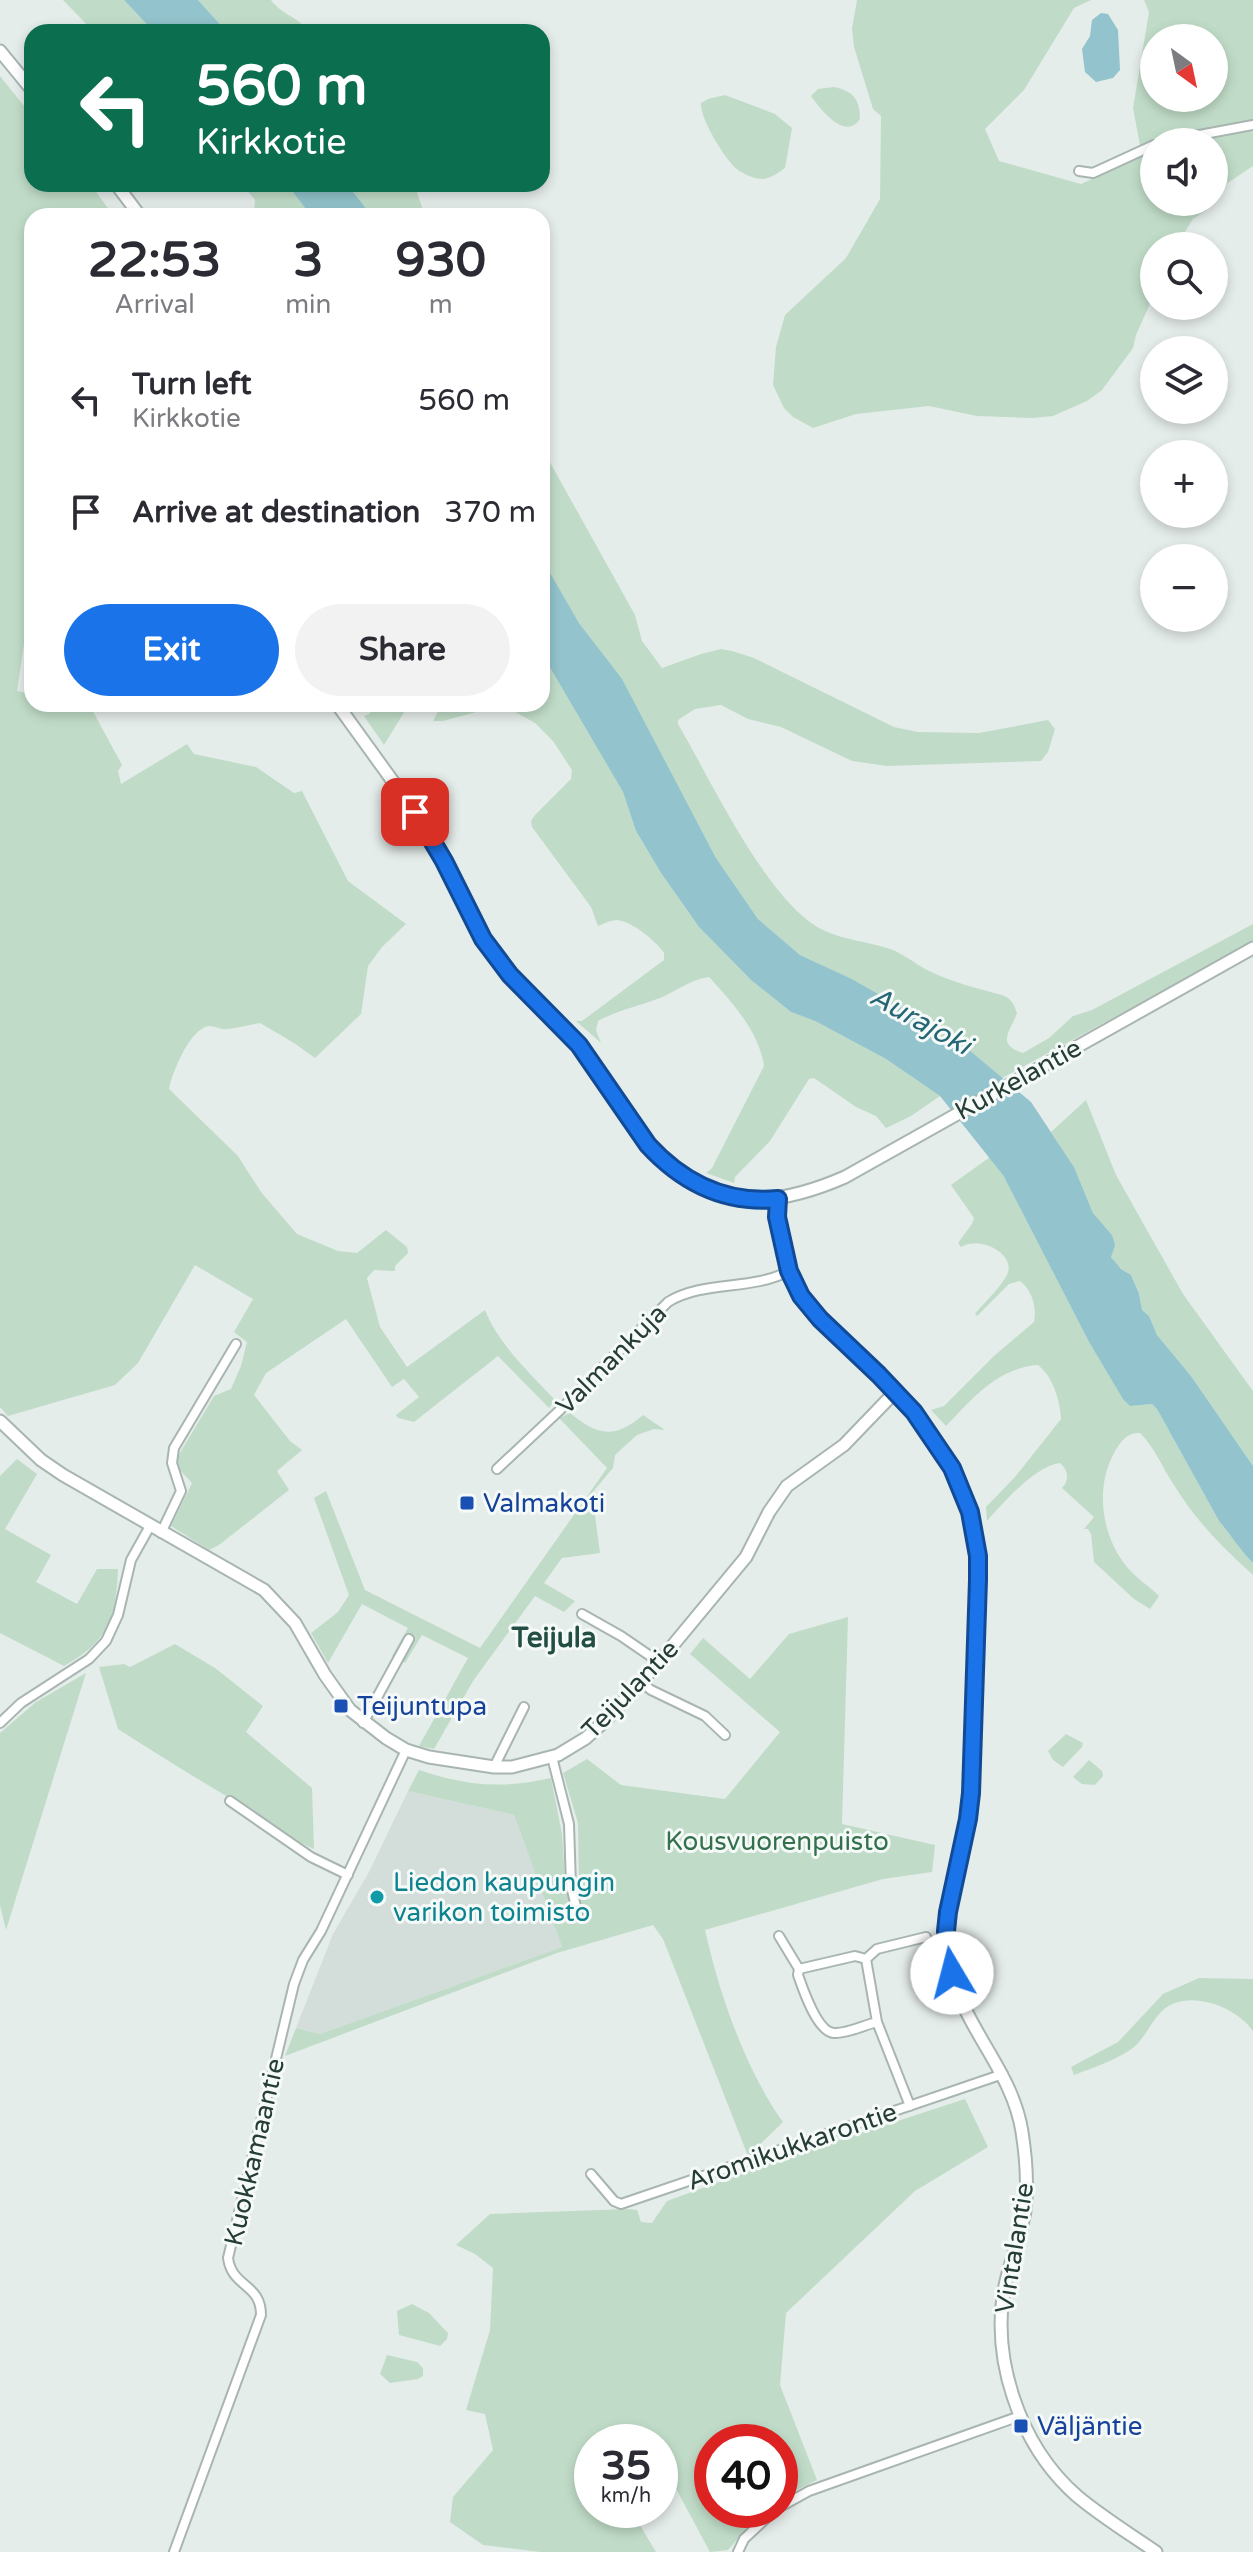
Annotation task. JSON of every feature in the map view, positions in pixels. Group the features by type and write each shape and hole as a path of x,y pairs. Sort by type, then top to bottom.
{"street":[{"path":"0,51 24,80"},
{"path":"1228,130 1253,125"},
{"path":"1079,171 1093,173 1140,151"},
{"name":"Kurkelantie","path":"343,712 415,812 498,961 579,1045 648,1145 673,1170 698,1186 731,1197 757,1201 778,1199 811,1192 845,1177 1253,948"},
{"name":"Vintalantie","path":"778,1199 777,1217 789,1271 801,1296 820,1319 895,1392 933,1436 952,1468 970,1512 978,1580 970,1800 946,1931 958,1992 1003,2074 1016,2105 1025,2160 1024,2211 1006,2281 1002,2319 1008,2376 1020,2416 1045,2459 1076,2495 1156,2552"},
{"name":"Valmankuja","path":"497,1469 668,1302 685,1294 777,1277 789,1271"},
{"path":"0,1723 21,1703 89,1659 106,1641 118,1615 128,1567 181,1491 172,1463 174,1448 236,1344"},
{"name":"Teijulantie","path":"0,1421 52,1467 264,1590 295,1623 340,1697 363,1723 406,1750 429,1757 494,1767 554,1763 586,1738 659,1662 746,1557 769,1512 787,1486 844,1445 895,1392"},
{"path":"582,1614 659,1662"},
{"path":"363,1723 409,1639"},
{"path":"641,1682 705,1716 725,1735"},
{"path":"494,1767 524,1707"},
{"name":"Kuokkamaantie","path":"174,2552 260,2322 260,2300 253,2290 233,2275 228,2258 294,1984 406,1750"},
{"path":"554,1763 569,1824 571,1886 578,1915"},
{"path":"230,1801 311,1857 348,1875"},
{"path":"779,1936 799,1969 798,1975 818,2022 827,2031 835,2033 877,2022"},
{"path":"866,1959 877,1949 926,1937"},
{"path":"799,1969 855,1956 866,1959"},
{"path":"866,1959 877,2022 910,2106"},
{"name":"Aromikukkarontie","path":"591,2174 614,2201 621,2204 1003,2074"},
{"path":"798,2497 1020,2416"},
{"path":"738,2552 744,2539 756,2528"}],"shaded area":[{"path":"408,1791 514,1815 562,1947 320,2034 296,2028 333,1934 369,1872"}],"green space":[{"path":"63,0 124,0 146,24 86,24"},
{"path":"198,0 271,0 301,24 220,24"},
{"path":"857,0 1091,0 1074,8 1024,90 985,129 999,161 1081,184 1140,157 1140,216 1198,216 1185,232 1140,232 1140,320 1143,320 1133,348 1102,390 1087,401 1053,416 1033,418 977,416 929,406 856,414 813,428 784,408 773,385 776,347 785,315 846,258 880,199 881,116 873,109 854,47 852,29"},
{"path":"1144,0 1253,0 1253,166 1228,183 1228,128 1140,128 1140,145 1133,108 1140,66 1140,112 1228,112 1228,24 1147,24 1149,12"},
{"path":"0,76 24,106 24,192 96,192 108,208 24,208 24,644 17,691 24,692 24,712 93,712 122,765 118,771 121,784 187,744 194,754 256,767 294,793 302,791 348,881 406,924 368,966 361,1014 315,1058 260,1023 225,1029 209,1026 195,1034 189,1043 169,1089 238,1156 261,1192 297,1234 338,1251 357,1253 386,1230 407,1247 408,1253 395,1266 395,1271 374,1270 367,1278 380,1327 407,1367 485,1310 507,1347 555,1400 549,1408 498,1356 414,1422 398,1418 396,1415 419,1397 404,1379 392,1387 346,1319 266,1373 254,1395 290,1441 302,1450 277,1471 289,1490 209,1550 171,1526 192,1483 178,1468 178,1456 214,1396 231,1389 247,1342 234,1332 253,1299 195,1265 138,1363 115,1385 8,1416 0,1407"},
{"path":"834,87 851,94 857,101 860,119 854,125 847,127 834,121 811,96 818,89"},
{"path":"725,95 775,114 792,128 785,168 772,177 759,179 740,172 714,139 701,103"},
{"path":"248,192 293,192 305,208 254,208 255,200"},
{"path":"353,192 417,192 422,208 366,208"},
{"path":"550,462 635,615 642,641 662,668 721,649 732,651 754,658 894,727 918,732 979,733 1048,720 1055,729 1048,752 1041,761 887,766 852,761 781,727 748,719 721,705 695,709 678,720 742,838 782,895 804,917 825,931 890,949 936,974 1008,998 1017,1013 1007,1036 1009,1045 1014,1049 1023,1053 1049,1038 1073,1016 1092,1010 1253,924 1253,942 1002,1078 968,1049 943,1042 901,1007 852,979 800,955 758,919 716,858 622,680 579,623 550,574"},
{"path":"550,668 623,792 636,831 699,927 751,980 791,1012 815,1021 886,1059 940,1096 911,1116 886,1128 876,1116 856,1107 814,1078 809,1079 770,1141 735,1177 734,1183 706,1173 712,1168 764,1066 761,1053 735,1006 709,977 598,1021 596,1030 601,1043 576,1021 582,1021 664,960 664,953 650,938 623,921 610,921 598,926 591,907 532,827 531,821 535,815 571,779 572,770 553,741 535,723 516,712 550,712"},
{"path":"404,712 384,745 364,716"},
{"path":"438,712 476,712 443,721 433,721"},
{"path":"1086,1100 1116,1175 1183,1294 1253,1391 1253,1466 1191,1376 1157,1335 1149,1316 1142,1310 1139,1292 1131,1275 1111,1257 1112,1235 1093,1213 1074,1167 1051,1132"},
{"path":"990,1157 1003,1175 1089,1342 1123,1398 1130,1406 1152,1404 1157,1409 1219,1521 1253,1563 1253,1575 1200,1522 1140,1433 1127,1437 1115,1451 1107,1469 1103,1498 1107,1528 1118,1555 1159,1596 1150,1609 1134,1599 1094,1562 1091,1534 1084,1529 1094,1517 1062,1488 1067,1475 1060,1463 1030,1478 987,1521 986,1507 1015,1477 1061,1419 1055,1389 1038,1365 1023,1367 998,1378 976,1395 946,1426 931,1410 944,1406 994,1356 1034,1322 1033,1299 1020,1281 1009,1284 977,1316 975,1314 1003,1282 1008,1265 1006,1258 994,1248 977,1243 961,1247 958,1243 974,1218 951,1185"},
{"path":"570,1413 589,1426 606,1432 624,1428 643,1415 665,1430 654,1429 637,1435 615,1455 613,1468 592,1493 600,1553 562,1558 544,1583 575,1601 564,1612 535,1596 473,1681 434,1749 419,1746 468,1658 422,1635 405,1663 392,1656 408,1628 362,1604 328,1663 311,1633 338,1612 349,1595 314,1498 326,1491 365,1590 480,1648 607,1468 559,1418"},
{"path":"17,1459 37,1474 5,1529 51,1555 36,1582 77,1604 97,1569 118,1569 115,1601 107,1626 91,1647 64,1666 0,1633 0,1476"},
{"name":"Kousvuorenpuisto","path":"848,1617 842,1824 935,1845 932,1872 883,1879 705,1930 735,2030 757,2079 783,2122 748,2156 663,1939 653,1925 557,1953 285,2056 296,2028 320,2034 562,1947 514,1815 408,1791 419,1770 453,1780 500,1785 551,1778 562,1834 566,1892 579,1892 578,1823 563,1773 587,1759 621,1785 725,1799 780,1732 690,1654 703,1638 750,1679 789,1634"},
{"path":"175,1644 215,1668 263,1706 246,1732 312,1788 314,1849 118,1729 99,1667 124,1664 130,1667"},
{"path":"86,1673 6,1930 0,1905 0,1733 36,1702"},
{"path":"1066,1734 1083,1743 1063,1767 1053,1760 1048,1751"},
{"path":"1089,1760 1102,1771 1103,1776 1095,1785 1082,1784 1073,1777"},
{"path":"1199,1978 1253,1979 1253,2031 1223,2007 1196,2000 1183,2001 1161,2012 1130,2050 1074,2075 1071,2067 1118,2042 1163,1994"},
{"path":"965,2099 988,2147 915,2191 786,2313 780,2385 795,2424 694,2424 694,2522 678,2492 678,2424 574,2424 574,2528 642,2528 656,2552 540,2552 483,2545 450,2522 453,2497 493,2450 485,2414 466,2410 490,2330 493,2268 456,2245 490,2214 628,2209 637,2210 641,2222 652,2223 667,2201 787,2157"},
{"path":"412,2304 429,2313 448,2333 440,2346 399,2335 397,2311"},
{"path":"387,2355 417,2362 423,2368 423,2376 390,2383 380,2374"},
{"path":"798,2431 817,2480 798,2489"},
{"path":"697,2528 747,2528 728,2550 710,2552"}],"water":[{"path":"124,0 198,0 220,24 146,24"},
{"path":"1101,13 1108,14 1118,30 1120,70 1113,78 1096,82 1085,72 1082,49 1090,36 1092,20"},
{"path":"293,192 353,192 366,208 305,208"},
{"path":"550,573 579,623 622,679 716,858 758,919 800,955 852,979 901,1007 943,1042 968,1049 1031,1102 1074,1167 1093,1213 1112,1235 1115,1245 1111,1257 1131,1275 1142,1310 1149,1316 1157,1335 1191,1376 1253,1466 1253,1563 1219,1521 1157,1409 1152,1404 1130,1406 1123,1399 1089,1342 1003,1175 940,1096 886,1059 815,1021 791,1012 751,980 699,927 661,873 636,831 623,792 550,668"}],"place":[{"name":"Valmakoti","path":"467,1503"},
{"name":"Teijuntupa","path":"341,1706"},
{"name":"Liedon kaupungin varikon toimisto","path":"377,1897"},
{"name":"Väljäntie","path":"1021,2426"}],"district":[{"name":"Teijula","path":"554,1637"}],"route":[{"path":"415,812 498,961 579,1045 661,1159 684,1178 714,1192 757,1201 778,1199 777,1217 789,1271 801,1296 820,1319 914,1412 942,1450 963,1491 975,1535 978,1580 970,1800 946,1931 952,1973"}],"water label":[{"name":"Aurajoki","path":"921,1020"}]}
